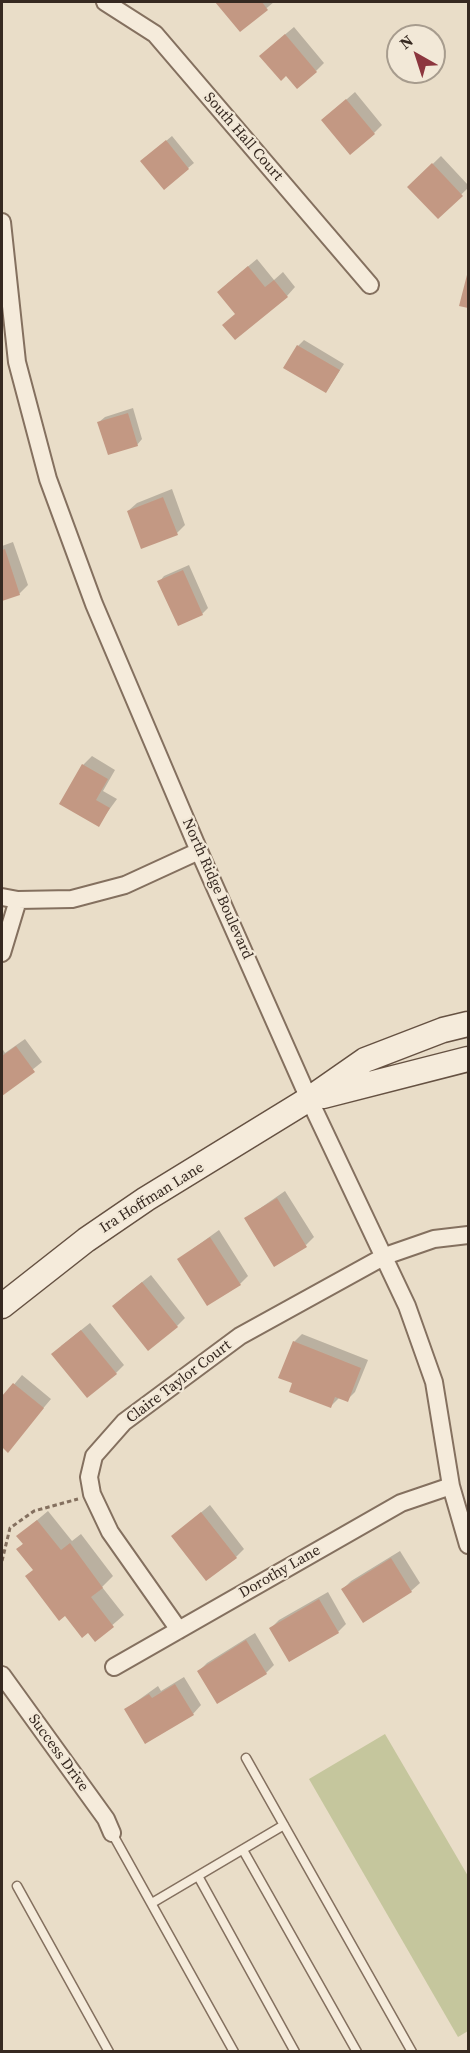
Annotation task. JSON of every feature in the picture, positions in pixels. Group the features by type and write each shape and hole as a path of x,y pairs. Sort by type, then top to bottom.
{"main road":[{"name":"Ira Hoffman Lane","path":"2,1306 86,1240 309,1099 365,1060 444,1029 468,1024"},
{"name":"Ira Hoffman Lane","path":"309,1099 468,1059"}],"street":[{"name":"South Hall Court","path":"105,2 155,34 370,285"},
{"name":"North Ridge Boulevard","path":"2,222 16,362 48,479 94,604 199,851 309,1099 407,1306 434,1382 451,1486 468,1545"},
{"path":"2,953 10,899 72,899 125,885 199,851"},
{"name":"Claire Taylor Court","path":"179,1630 110,1532 92,1494 89,1477 94,1456 124,1422 240,1336 385,1256 434,1239 468,1235"},
{"name":"Dorothy Lane","path":"114,1667 402,1503 451,1486"},
{"name":"Success Drive","path":"2,1676 106,1819 112,1833"}],"lane":[{"path":"246,1758 412,2052"},
{"path":"152,1904 284,1825"},
{"path":"112,1833 234,2052"},
{"path":"243,1850 357,2052"},
{"path":"198,1876 295,2052"},
{"path":"17,1886 109,2052"}],"path":[{"path":"2,1561 10,1528 34,1511 92,1494"}],"green space":[{"path":"385,1734 468,1876 468,2031 458,2037 309,1779"}],"building":[{"path":"215,2 262,2 268,10 240,32"},
{"path":"285,34 317,72 297,89 286,76 281,81 259,56"},
{"path":"346,99 375,134 350,155 321,120"},
{"path":"166,140 189,169 164,190 140,161"},
{"path":"432,163 463,196 438,219 407,187"},
{"path":"248,266 265,287 274,280 288,297 235,340 222,325 235,314 217,292"},
{"path":"468,271 468,308 459,306"},
{"path":"297,345 340,370 326,393 283,368"},
{"path":"128,413 138,446 108,455 97,422"},
{"path":"163,497 178,535 141,549 127,511"},
{"path":"5,549 20,595 2,601 2,550"},
{"path":"183,570 203,615 178,626 157,581"},
{"path":"82,764 108,779 96,800 110,808 99,827 59,804"},
{"path":"16,1046 35,1072 2,1096 2,1056"},
{"path":"277,1198 307,1247 274,1267 244,1218"},
{"path":"210,1237 241,1285 207,1306 177,1259"},
{"path":"142,1282 178,1327 148,1351 112,1306"},
{"path":"81,1330 117,1374 87,1398 51,1354"},
{"path":"293,1341 361,1368 348,1402 335,1397 331,1408 289,1392 292,1383 278,1378"},
{"path":"13,1383 44,1408 8,1453 2,1447 2,1396"},
{"path":"201,1512 237,1558 206,1581 171,1536"},
{"path":"37,1520 61,1550 70,1543 103,1588 91,1597 114,1627 95,1642 88,1633 82,1638 65,1616 59,1621 25,1576 33,1570 16,1549 23,1544 16,1536"},
{"path":"391,1558 412,1592 363,1623 341,1589"},
{"path":"319,1599 339,1633 289,1662 269,1628"},
{"path":"246,1640 267,1674 217,1704 197,1671"},
{"path":"175,1684 194,1715 145,1744 124,1709 149,1694 152,1698"}]}
